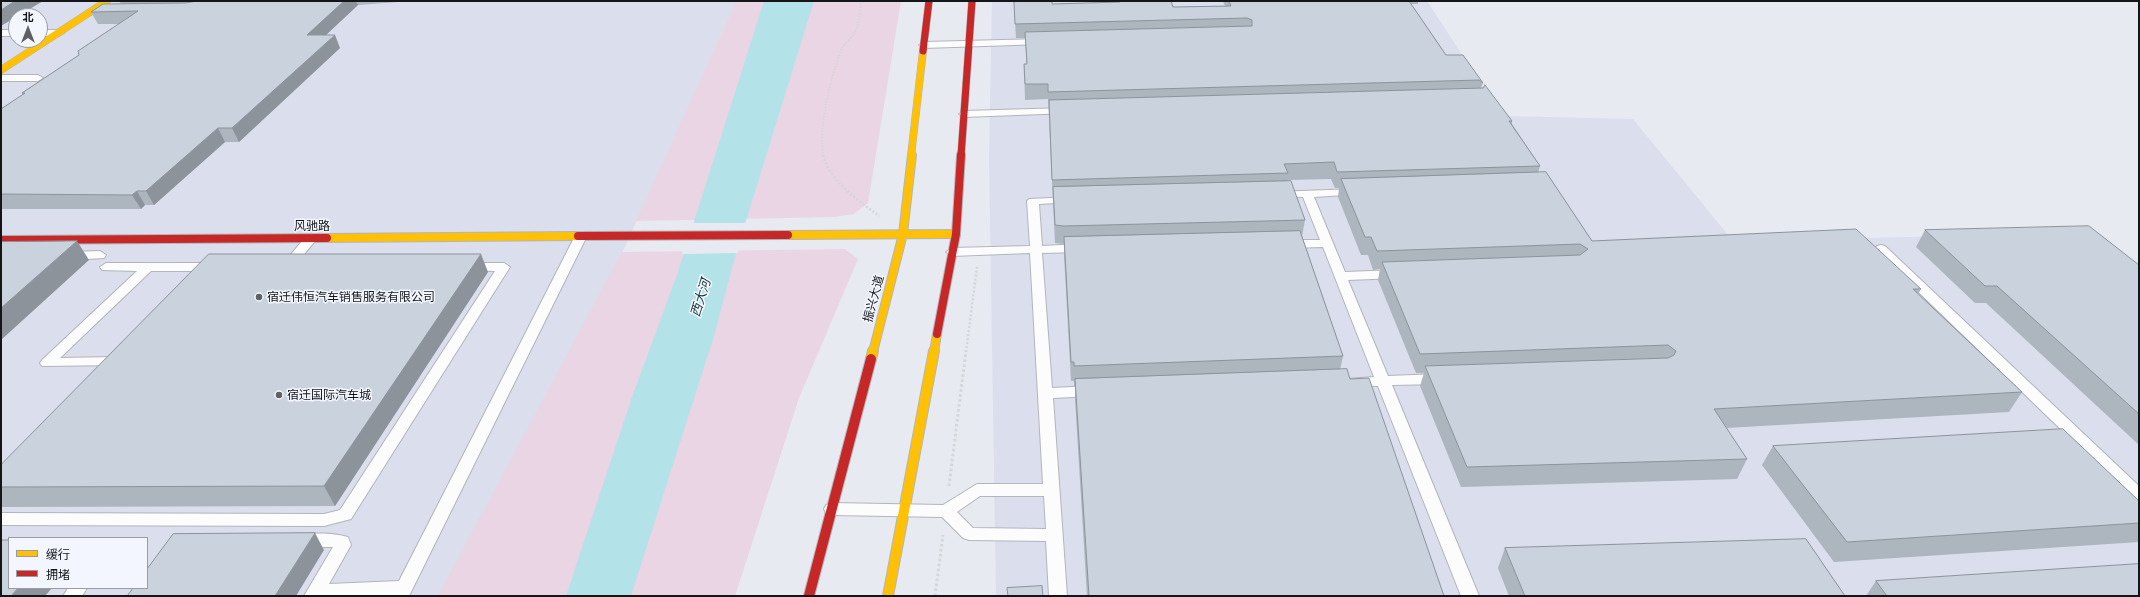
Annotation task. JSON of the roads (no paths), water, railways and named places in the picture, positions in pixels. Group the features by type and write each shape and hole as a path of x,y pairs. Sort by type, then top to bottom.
{"main road":[{"path":"1,70 107,1"},
{"name":"振兴大道","path":"809,596 903,234 929,1"},
{"path":"888,596 956,234 972,1"},
{"name":"风驰路","path":"1,240 956,234"}],"lane":[{"path":"89,12 105,12"},
{"path":"48,33 58,33"},
{"path":"924,45 1049,42"},
{"path":"1,78 38,78"},
{"path":"964,114 1080,110"},
{"path":"1268,194 1369,192"},
{"path":"1307,193 1470,596"},
{"path":"1058,596 1050,490 1033,201 1080,200"},
{"path":"314,593 402,592 581,236"},
{"path":"287,267 311,238"},
{"path":"1272,244 1327,243"},
{"path":"952,252 1091,248"},
{"path":"1880,250 2139,496"},
{"path":"54,256 100,255"},
{"path":"106,267 226,267"},
{"path":"116,362 47,363 148,267"},
{"path":"194,284 210,267"},
{"path":"272,267 303,267"},
{"path":"1,519 324,520 345,515 504,267 457,267"},
{"path":"1341,276 1411,274"},
{"path":"105,374 127,351"},
{"path":"1336,383 1454,379"},
{"path":"1044,393 1107,391"},
{"path":"832,509 946,511 977,490 1050,490"},
{"path":"946,511 969,534 1053,535"},
{"path":"290,542 342,542 343,546 314,593"}],"water":[{"name":"西大河","path":"764,1 814,1 736,253 714,336 631,596 566,596 631,400 678,272"}],"place":[{"name":"宿迁伟恒汽车销售服务有限公司","path":"259,297"},
{"name":"宿迁国际汽车城","path":"279,395"}]}
